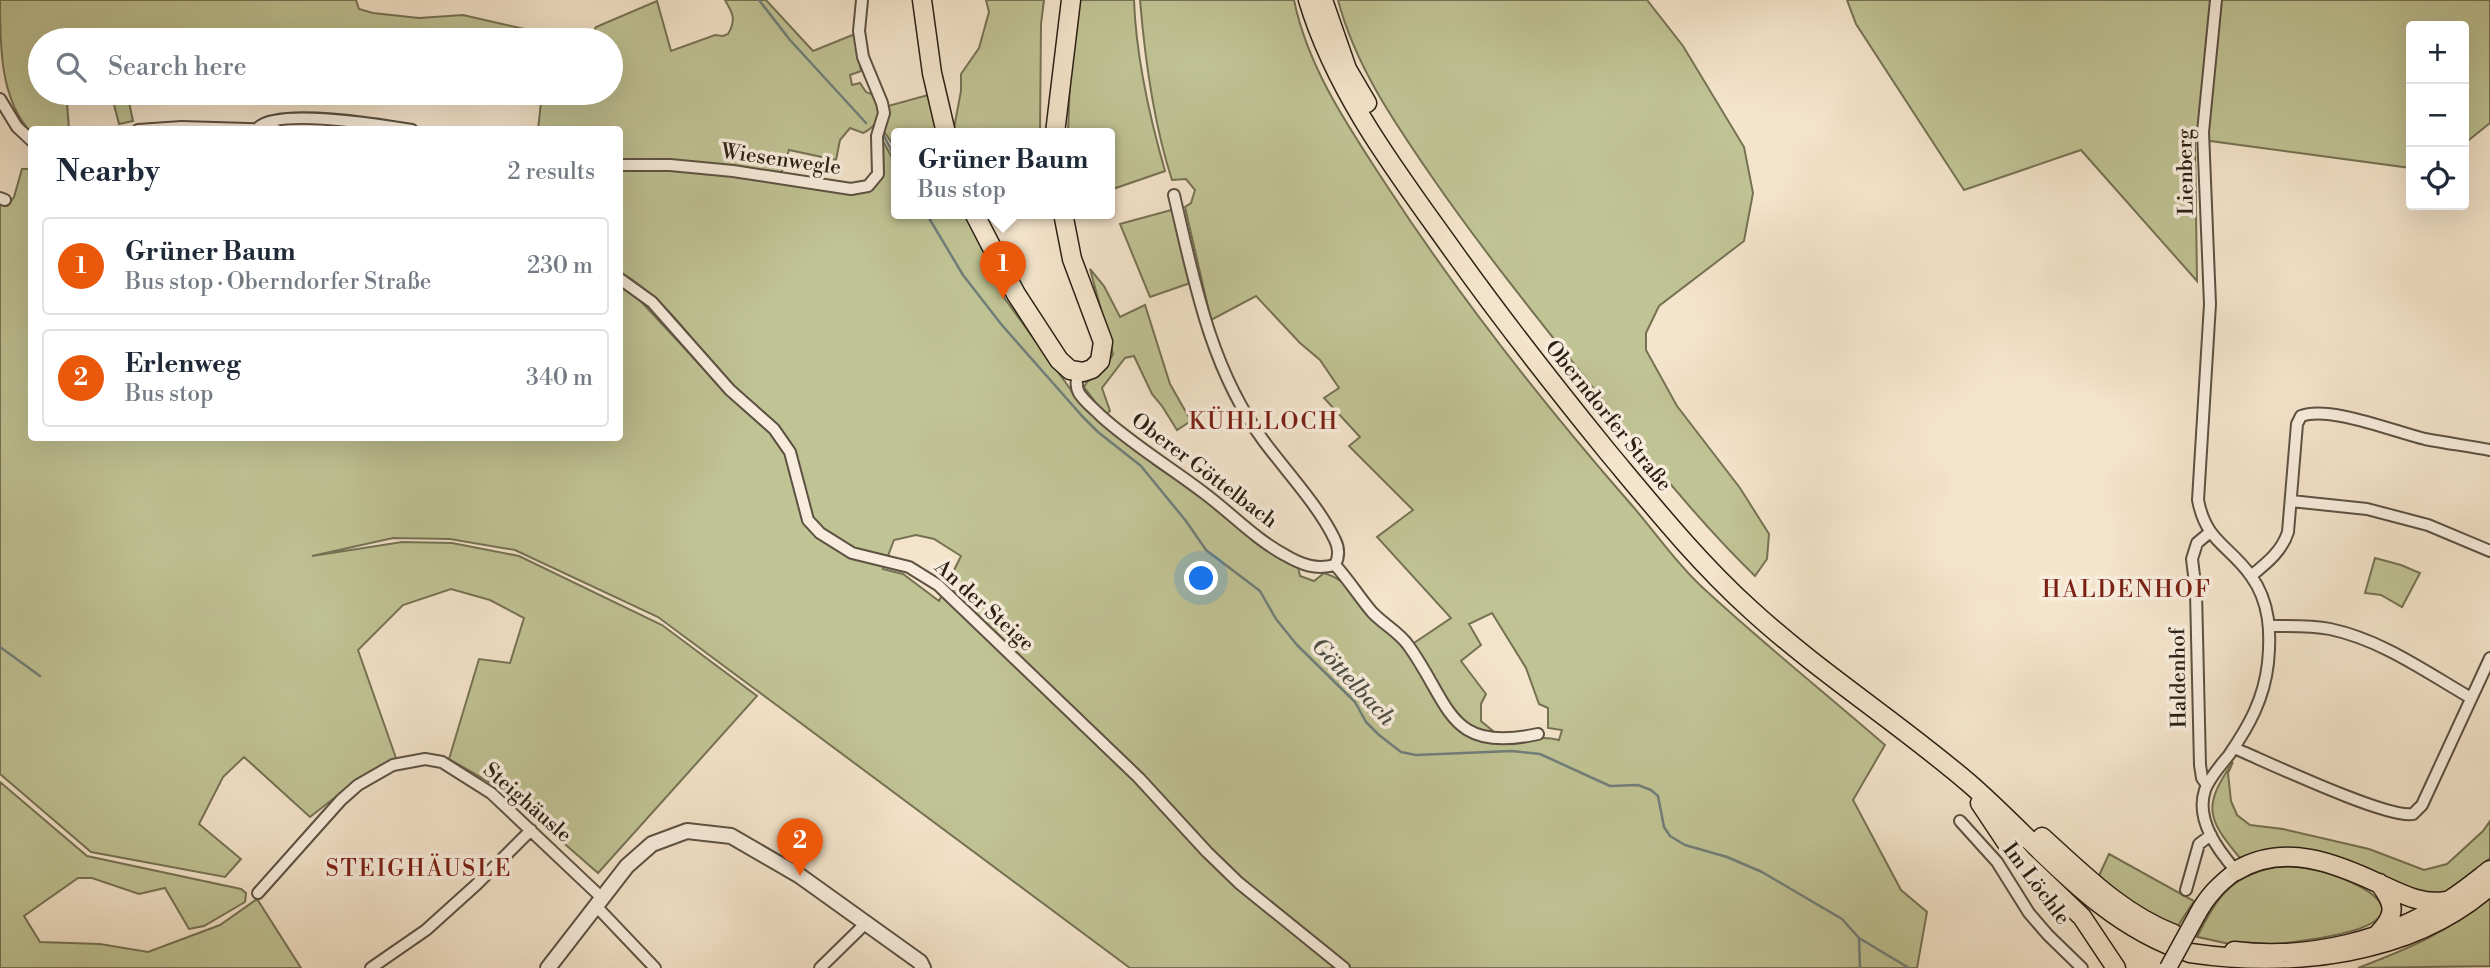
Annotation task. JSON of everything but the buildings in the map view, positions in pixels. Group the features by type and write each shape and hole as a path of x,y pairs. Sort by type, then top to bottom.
{"main road":[{"path":"922,0 932,73 945,128"},
{"path":"1056,128 1052,94 1060,0"},
{"path":"1056,128 1071,0"},
{"name":"Oberndorfer Straße","path":"1308,0 1317,29 1339,78 1365,125 1543,372 1658,515 1701,562 1763,620 1838,682 1971,779"},
{"name":"Oberndorfer Straße","path":"1323,0 1348,69 1414,178 1549,362 1666,509 1734,580 1971,779"},
{"path":"977,219 1004,273 1059,360 1070,370 1087,371 1096,366 1102,355 1102,342 1072,259 1064,219"},
{"path":"1971,779 2134,915 2200,944 2248,953 2313,951 2354,943 2448,918 2490,886"},
{"path":"1971,779 2092,900 2113,916 2139,932 2187,953 2208,958 2267,967 2293,967 2358,955 2409,930 2490,870"},
{"path":"1971,779 2006,842 2082,917 2116,968"},
{"path":"2168,968 2206,899 2216,887 2248,864 2277,856 2293,856 2334,864 2403,895 2429,902 2451,900"},
{"path":"2376,936 2386,925 2392,909 2388,895 2379,883"},
{"path":"2403,895 2410,908 2409,930"}],"street":[{"name":"Wiesenwegle","path":"623,165 670,165 733,171 851,189 867,186 878,174 877,136 884,113 863,57 859,31 862,0"},
{"name":"Lienberg","path":"2209,533 2203,522 2198,500 2210,304 2203,132 2216,0"},
{"path":"0,99 17,127 28,137"},
{"path":"261,126 268,122 329,118 384,126"},
{"name":"Oberer Göttelbach","path":"1174,195 1207,331 1230,384 1256,430 1335,540 1338,558 1335,565"},
{"name":"An der Steige","path":"623,281 652,302 730,390 774,429 790,452 808,520 820,533 852,554 909,567 938,585 1139,778 1223,867 1344,968"},
{"name":"Oberer Göttelbach","path":"1078,372 1076,387 1079,394 1098,413 1130,440 1205,493 1265,543 1285,556 1307,565 1321,569 1335,565"},
{"path":"2251,576 2271,559 2284,543 2288,532 2297,424 2301,416 2344,417 2425,439 2490,450"},
{"path":"2291,500 2367,509 2428,525 2490,551"},
{"path":"2207,785 2254,715 2265,685 2269,626 2267,610 2251,576 2209,533"},
{"name":"Haldenhof","path":"2209,533 2197,543 2192,559 2197,616 2200,765 2202,778 2207,785 2203,808 2211,835"},
{"name":"Oberer Göttelbach","path":"1335,565 1372,612 1406,641 1440,699 1460,723 1479,737 1493,740 1538,734"},
{"path":"2269,626 2328,628 2361,637 2472,698"},
{"path":"2234,748 2365,802 2408,815 2413,814 2422,805 2490,658"},
{"name":"Steighäusle","path":"258,893 341,800 364,780 393,765 425,759 442,762 491,793 531,830 599,902 655,968"},
{"name":"Im Löchle","path":"1960,821 1997,862 2029,913 2082,968"},
{"path":"371,968 426,930 531,830"},
{"path":"548,968 627,866 652,844 687,831 732,836 800,876 920,962 923,968"},
{"path":"2186,890 2199,844 2211,835 2222,855 2236,871"},
{"path":"820,968 866,923"}],"green space":[{"path":"0,0 356,0 359,9 373,13 419,18 463,15 520,28 28,28 28,105 67,105 69,126 28,128 13,104 8,88 0,35"},
{"path":"725,0 766,0 813,51 855,34 861,71 850,75 852,85 860,83 866,92 876,96 879,113 873,126 863,133 850,128 840,140 836,160 789,150 780,177 623,163 623,126 538,126 541,105 623,105 623,28 596,27 657,1 671,51 715,35 728,34 733,20"},
{"path":"986,0 1044,0 1041,24 1040,128 954,128 961,91 961,74 979,48 989,12"},
{"path":"1078,0 1134,0 1144,86 1165,171 1115,188 1115,128 1068,128 1071,51"},
{"path":"1140,0 1294,0 1300,25 1319,73 1357,140 1471,307 1532,386 1691,576 1746,627 1885,745 1853,800 1901,890 1927,912 1917,968 1130,968 658,617 515,550 450,539 393,538 312,556 402,542 452,543 519,556 662,625 757,696 598,873 503,790 449,759 479,659 510,663 524,618 490,600 451,589 403,605 358,650 396,758 356,781 310,817 244,757 223,777 199,824 241,859 225,877 91,852 0,774 0,201 8,205 14,197 22,169 28,169 28,441 623,441 623,288 634,294 702,367 711,362 658,301 623,274 623,167 669,166 854,192 881,172 882,139 891,156 891,219 969,219 1005,299 1082,405 1157,467 1298,567 1300,576 1314,581 1324,573 1343,582 1362,598 1401,642 1469,735 1489,742 1539,738 1559,740 1562,730 1548,728 1548,708 1539,704 1526,668 1492,613 1469,624 1481,645 1461,661 1486,694 1481,704 1481,721 1499,736 1494,738 1459,720 1411,645 1451,618 1377,537 1413,510 1349,446 1360,437 1324,398 1339,388 1320,360 1300,343 1256,296 1211,320 1185,207 1191,203 1195,190 1186,179 1172,180 1147,68","holes":["916,535 934,539 961,556 939,601 903,574 883,569 894,540"]},
{"path":"1338,0 1647,0 1683,46 1744,147 1753,193 1744,241 1659,306 1646,333 1646,350 1677,406 1740,488 1769,534 1767,559 1755,576 1657,468 1464,222 1377,92 1345,24"},
{"path":"1847,0 2490,0 2490,123 2469,140 2469,21 2406,21 2406,167 2195,139 2197,281 2081,150 1964,190 1856,24"},
{"path":"928,95 937,128 891,128 891,142 883,130 888,106"},
{"path":"114,105 130,105 133,121 119,124"},
{"path":"1175,209 1193,282 1150,297 1120,224"},
{"path":"1090,269 1104,286 1120,317 1145,305 1170,384 1191,421 1177,430 1152,394 1134,356 1125,358 1102,388 1110,411 1105,415 1084,387 1105,369 1113,354"},
{"path":"2375,558 2420,573 2402,607 2381,595 2365,593"},
{"path":"2233,762 2228,773 2231,801 2237,815 2250,825 2283,829 2369,849 2424,870 2447,864 2483,831 2490,821 2490,858 2447,893 2434,896 2264,852 2240,858 2220,832 2212,812 2217,790"},
{"path":"0,782 87,856 241,889 246,893 245,902 204,926 189,929 165,888 139,894 92,878 78,878 24,916 40,942 100,944 148,952 220,925 257,899 301,968 0,968"},
{"path":"2109,854 2194,901 2176,929 2150,916 2097,880"},
{"path":"2283,865 2320,871 2351,882 2374,896 2381,904 2382,913 2375,921 2349,932 2288,943 2239,945 2197,937 2229,888 2251,874"},
{"path":"2490,896 2490,966 2358,968 2410,947 2444,929"}],"waterway":[{"name":"Göttelbach","path":"759,0 790,40 866,123"},
{"name":"Göttelbach","path":"884,136 891,149"},
{"name":"Göttelbach","path":"930,219 963,275 1001,324 1082,416 1141,466 1206,550 1260,591 1276,619 1297,645 1355,702 1366,722 1379,735 1401,752 1416,755 1512,751 1540,754 1610,786 1638,785 1651,790 1658,796 1664,827 1670,836 1685,845 1727,857 1762,872 1842,919 1859,938 1860,968"},
{"path":"0,647 40,676"},
{"path":"1859,938 1909,968"}],"place":[{"name":"Grüner Baum","path":"1003,299"},
{"name":"Erlenweg","path":"800,876"}],"district":[{"name":"KÜHLLOCH","path":"1264,422"},
{"name":"HALDENHOF","path":"2127,590"},
{"name":"STEIGHÄUSLE","path":"419,869"}]}
